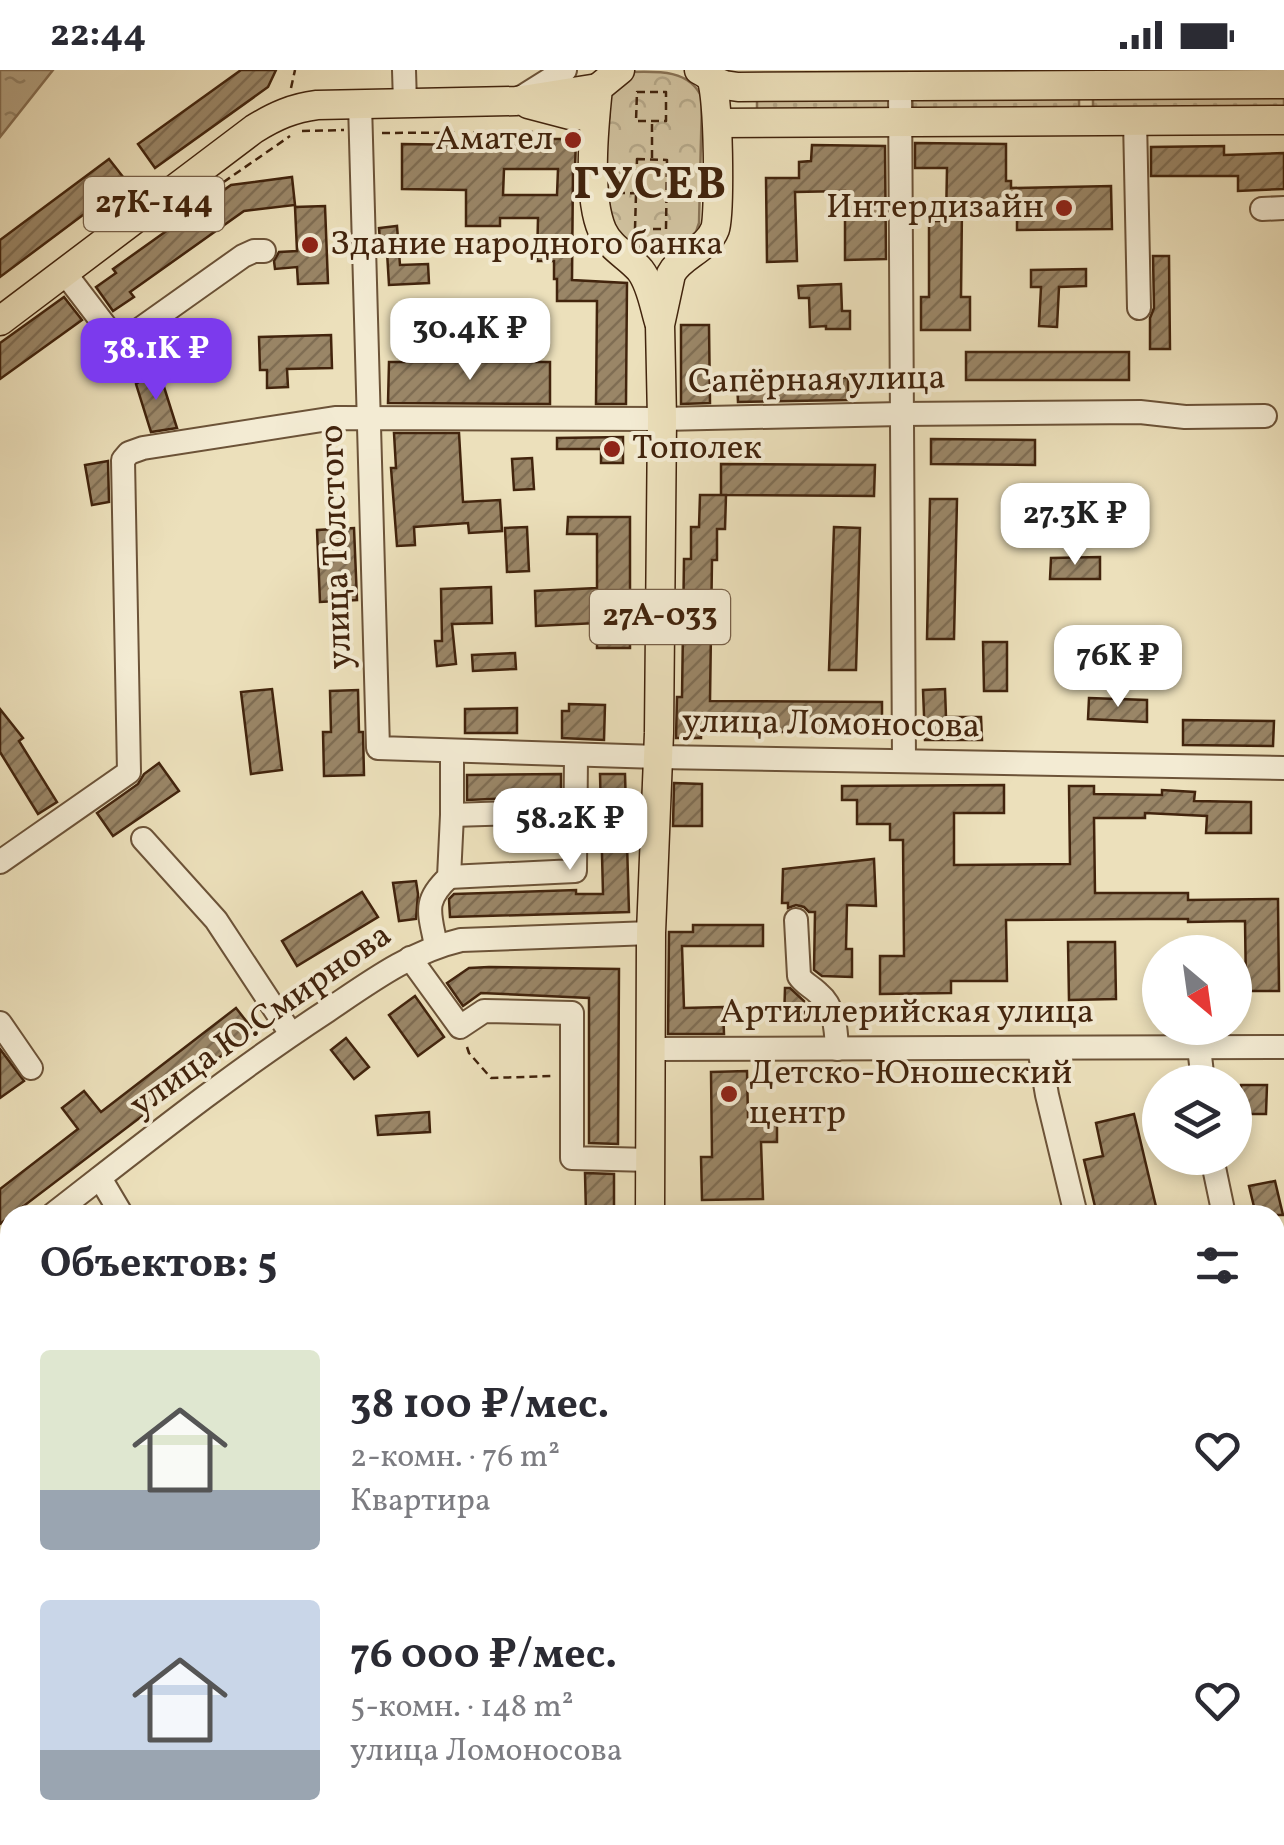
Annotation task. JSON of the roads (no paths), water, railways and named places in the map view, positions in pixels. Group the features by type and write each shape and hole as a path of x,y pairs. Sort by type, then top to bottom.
{"main road":[{"path":"620,70 576,76 595,116 594,193 602,230 644,276 660,325"},
{"path":"717,72 724,85 738,87 1284,84"},
{"path":"660,325 671,274 715,230 717,72"},
{"name":"27К-144","path":"516,101 576,76"},
{"name":"27К-144","path":"0,320 254,129 297,107 360,118 405,103 516,101 570,115 595,116"},
{"path":"718,123 1284,120"},
{"path":"626,258 665,259 690,254"},
{"name":"27А-033","path":"650,1205 650,933 658,757 660,325"}],"street":[{"path":"404,70 405,103"},
{"path":"900,86 904,760"},
{"name":"улица Толстого","path":"360,118 378,748"},
{"path":"1136,120 1139,308"},
{"path":"64,272 120,344 244,256 254,250 264,251"},
{"name":"Сапёрная улица","path":"0,862 129,772 123,460 142,448 336,418 1140,412 1185,417 1266,416"},
{"name":"улица Ломоносова","path":"378,748 1284,768"},
{"path":"450,877 452,751"},
{"path":"436,946 430,908 434,891 450,877 575,871 576,754"},
{"path":"452,816 576,812"},
{"path":"142,839 216,920 291,1034"},
{"path":"796,920 798,976 816,990 831,1010 837,1049"},
{"name":"улица Ю.Смирнова","path":"65,1205 291,1034 410,958 461,940 650,933"},
{"path":"410,958 460,1026 484,1011 572,1013 572,1169 650,1160"},
{"path":"0,1023 32,1068"},
{"path":"1199,1047 1201,1065"},
{"name":"Артиллерийская улица","path":"650,1049 1284,1047"},
{"path":"1039,1048 1074,1205"},
{"path":"1216,1175 1222,1205"},
{"path":"100,1178 116,1205"}],"water":[{"path":"0,70 53,70 0,137"}],"place":[{"name":"Амател","path":"573,140"},
{"name":"Интердизайн","path":"1064,208"},
{"name":"Здание народного банка","path":"310,245"},
{"name":"Тополек","path":"612,449"},
{"name":"Детско-Юношеский центр","path":"729,1094"}],"district":[{"name":"ГУСЕВ","path":"651,186"}]}
